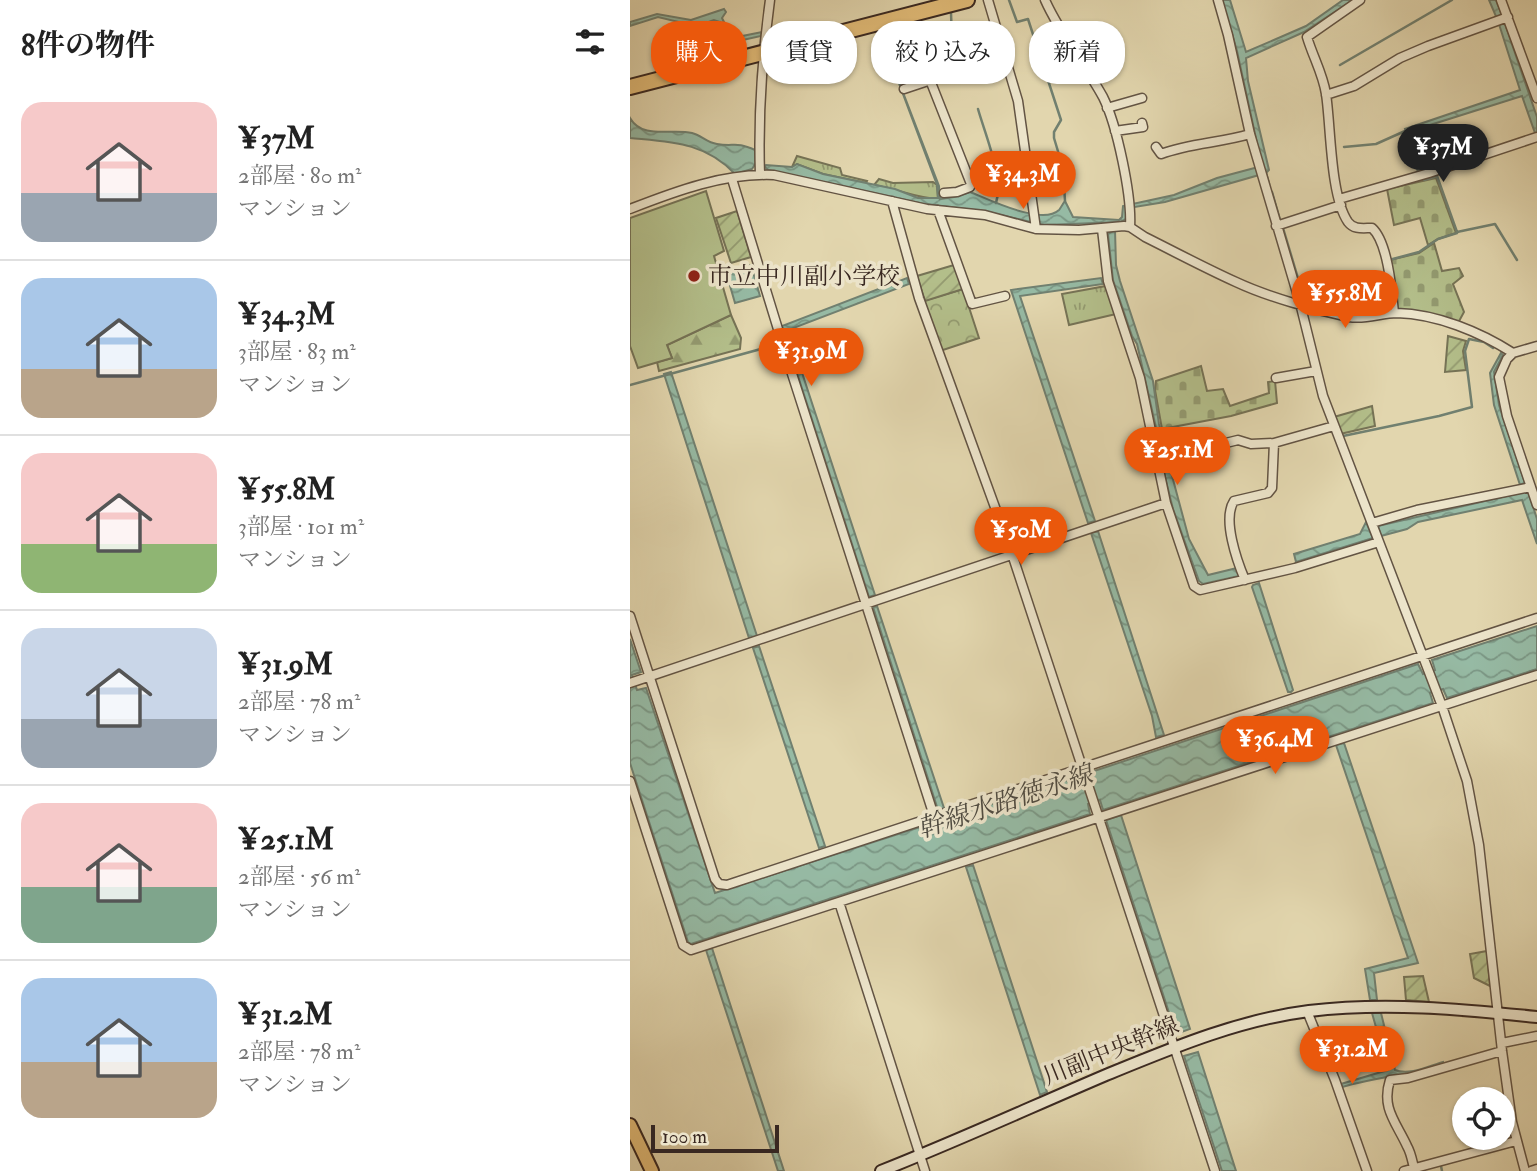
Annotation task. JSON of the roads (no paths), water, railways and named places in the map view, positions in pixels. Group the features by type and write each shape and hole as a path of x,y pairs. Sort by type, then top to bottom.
{"highway":[{"path":"857,29 967,0"},
{"path":"630,87 761,54"}],"main road":[{"path":"630,1125 653,1171"}],"street":[{"path":"767,21 770,0"},
{"path":"988,0 995,21"},
{"path":"1045,0 1107,108 1115,131 1131,205 1130,227"},
{"path":"1217,0 1228,34 1258,166 1300,303 1316,371 1334,426 1437,692 1466,781 1479,845 1502,1047 1516,1141 1525,1171"},
{"path":"1360,0 1308,35 1326,95 1340,202 1346,220 1352,226 1359,229 1372,228 1377,233 1386,262 1394,313"},
{"path":"1501,0 1502,19 1537,98"},
{"path":"1326,95 1354,86 1400,58 1502,19"},
{"path":"760,175 758,128 761,83"},
{"path":"904,89 918,84"},
{"path":"932,84 971,184 970,187 947,193 950,210"},
{"path":"1013,84 1036,229"},
{"path":"1107,108 1142,98"},
{"path":"1115,131 1143,127 1142,122"},
{"path":"1156,147 1161,154 1184,145 1214,143 1250,134"},
{"path":"1276,226 1340,202 1537,138"},
{"path":"630,209 697,185 774,175 938,210 985,215 1036,229 1130,227 1238,283 1351,317 1394,313 1415,315 1479,334 1513,353"},
{"path":"732,179 934,816"},
{"path":"892,201 919,298 1012,554 1215,1171"},
{"path":"938,210 972,304 1005,296"},
{"path":"1102,229 1108,281 1140,378 1166,503 1194,586 1200,590 1245,580 1379,542"},
{"path":"1537,345 1513,353 1499,376 1507,416 1537,505"},
{"path":"1276,378 1316,371"},
{"path":"1157,460 1238,440 1251,444 1273,443 1334,426"},
{"path":"1245,580 1234,550 1231,504 1268,493 1272,488 1273,443"},
{"path":"1372,523 1417,510 1531,487"},
{"path":"633,682 1166,503"},
{"path":"630,616 715,879 719,884 727,885 1537,618"},
{"path":"630,782 683,944 691,950 1537,675"},
{"path":"839,902 925,1171"},
{"name":"川副中央幹線","path":"881,1171 1174,1047 1243,1025 1307,1012 1368,1007 1429,1007 1499,1013"},
{"path":"1307,1012 1335,1080 1367,1171"},
{"path":"1499,1013 1537,1017"},
{"path":"1415,1168 1409,1150 1389,1113 1387,1088 1390,1080 1408,1078 1537,1036"},
{"path":"1404,1171 1516,1141"},
{"path":"1531,1171 1537,1169"}],"water":[{"path":"1222,0 1230,0 1246,52 1306,26 1343,0 1353,0 1304,32 1246,58 1248,81 1269,170 1266,173 1165,202 1128,208 1127,218 1121,222 1044,225 983,211 924,204 768,170 765,167 792,167 797,164 823,174 895,189 918,198 938,198 937,185 900,84 939,186 940,199 970,192 1015,210 1040,215 1059,210 1065,201 1073,217 1119,220 1123,206 1174,195 1217,178 1262,166 1237,51"},
{"path":"1489,0 1496,0 1501,13 1500,19 1505,24 1537,117 1537,134 1522,96 1411,131 1423,171 1418,172 1405,129 1520,90"},
{"path":"724,9 726,12 722,18 724,21 675,21 658,17 630,26 630,22 657,14 691,20"},
{"path":"761,32 761,36 747,39 747,35"},
{"path":"630,118 642,129 650,131 692,133 713,143 748,147 755,150 756,163 752,169 735,174 712,155 699,150 673,143 630,138"},
{"path":"1115,230 1116,265 1153,381 1159,424 1167,453 1162,454 1137,344 1113,280 1108,234"},
{"path":"751,265 760,296 735,303 726,272"},
{"path":"907,278 909,284 788,330 875,595 869,597 782,326"},
{"path":"1101,278 1103,284 1020,296 1095,521 1088,523 1011,290"},
{"path":"1501,353 1503,355 1494,372 1499,405 1525,483 1520,485 1494,405 1490,373"},
{"path":"671,372 757,636 749,638 664,374"},
{"path":"1168,461 1189,539 1208,575 1237,568 1239,576 1203,584 1199,581 1173,509 1162,465"},
{"path":"1528,491 1537,519 1537,544 1522,500 1418,522 1407,529 1381,536 1378,526"},
{"path":"1366,522 1373,538 1296,562 1294,554 1360,534"},
{"path":"1098,531 1164,735 1156,737 1152,716 1091,533"},
{"path":"1259,583 1293,690 1291,692 1288,692 1252,587"},
{"path":"877,606 944,808 938,810 873,607"},
{"name":"幹線水路徳永線","path":"1537,626 1537,669 1447,698 1443,689 1430,693 1433,703 1103,810 1100,800 1088,804 1090,814 691,944 688,942 630,763 630,639 641,672 632,675 637,690 646,688 715,893 1078,776 1081,785 1093,781 1091,772 1418,664 1423,674 1435,670 1432,660"},
{"path":"759,646 825,846 819,848 753,648"},
{"path":"1344,743 1418,963 1374,973 1377,1000 1370,1000 1365,969 1408,958 1336,745"},
{"path":"1121,815 1190,1029 1176,1034 1106,820"},
{"path":"973,865 1047,1092 1040,1095 966,867"},
{"path":"712,948 784,1171 778,1171 706,950"},
{"path":"1372,1013 1381,1013 1395,1070 1413,1071 1443,1062 1443,1066 1342,1087 1341,1084 1388,1070"},
{"path":"1198,1052 1236,1171 1222,1171 1184,1056"}],"waterway":[{"path":"1009,0 1017,22 1028,19 1061,120 1054,132 1054,138 1063,168 1065,201"},
{"path":"1340,65 1452,0"},
{"path":"951,13 951,21"},
{"path":"978,109 996,169 996,203"},
{"path":"1344,147 1376,144 1405,131"},
{"path":"1266,173 1269,184"},
{"path":"1424,180 1437,176 1457,232 1495,224 1517,260"},
{"path":"1272,192 1280,220"},
{"path":"1283,228 1300,285"},
{"path":"1389,260 1419,252 1438,239 1457,233"},
{"path":"1343,436 1472,407 1465,351 1469,339 1484,342 1493,348"},
{"path":"630,385 779,344"},
{"path":"1441,1166 1442,1171"}],"place":[{"name":"市立中川副小学校","path":"694,276"}]}
